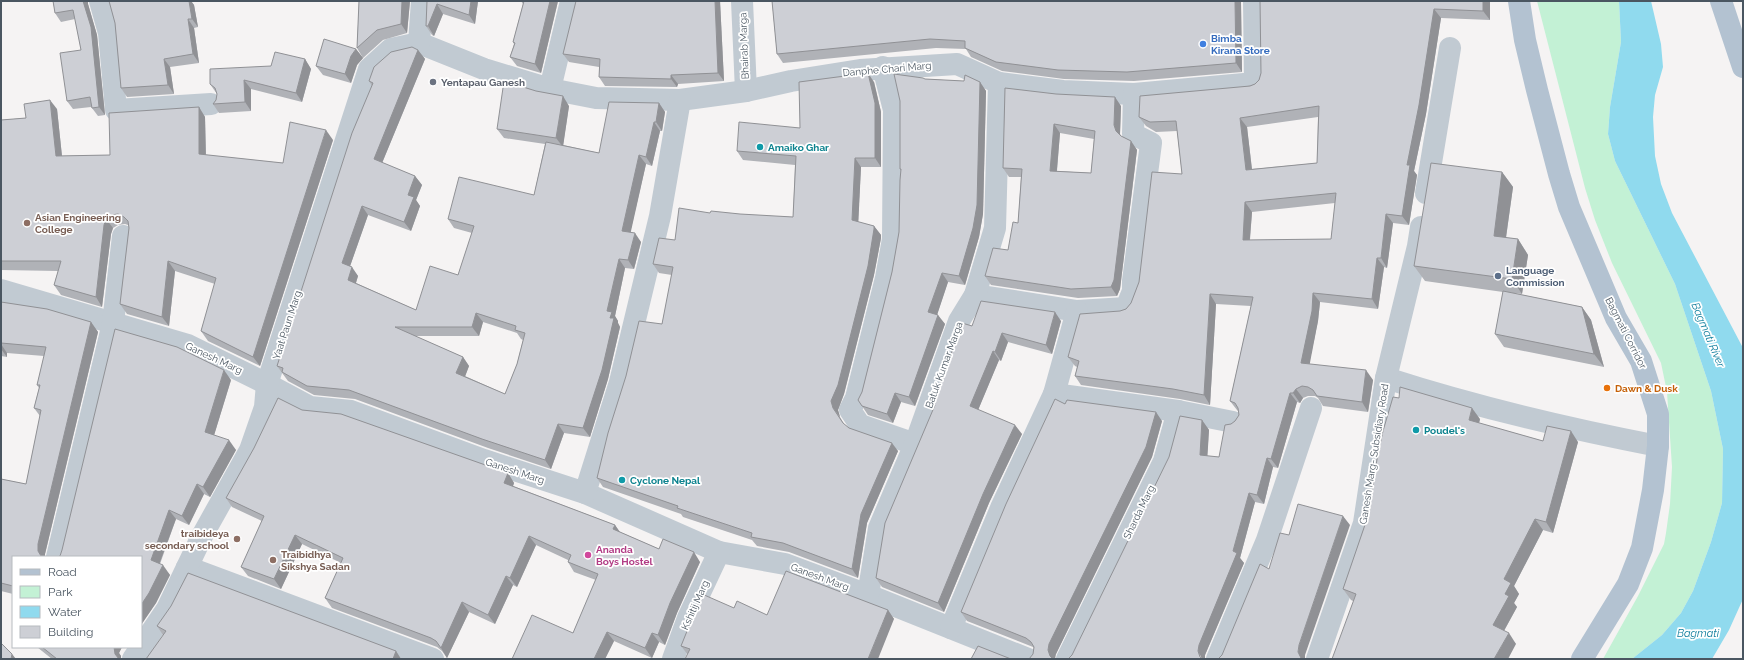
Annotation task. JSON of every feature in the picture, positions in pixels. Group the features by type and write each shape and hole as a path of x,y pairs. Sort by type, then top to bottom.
{"main road":[{"name":"Bagmati Corridor","path":"1519,1 1533,76 1561,180 1579,233 1616,318 1641,361 1658,414 1658,446 1653,490 1642,548 1628,584 1582,659"},
{"path":"1721,1 1743,67"}],"street":[{"path":"100,1 109,33 116,110 211,104"},
{"path":"419,43 422,1"},
{"path":"550,89 570,1"},
{"name":"Bhairab Marga","path":"742,1 746,92"},
{"name":"Danphe Chari Marg","path":"419,43 484,69 550,89 596,98 680,100 746,92 791,81 883,67 957,64 1000,83 1063,91 1134,94 1255,83 1254,1"},
{"name":"Yaat Paun Marg","path":"142,646 167,609 202,536 250,450 265,407 267,384 369,69 391,49 419,43"},
{"name":"Ganesh Marg- Subsidiary Road","path":"1317,659 1364,523 1386,378 1418,246 1450,48"},
{"path":"883,67 894,110 893,239 886,278 856,398 850,410 860,425 916,444"},
{"name":"Batuk Kumar Marga","path":"868,595 878,528 916,444 959,321 975,295 995,228 1000,83"},
{"path":"975,295 1078,311 1126,308 1133,291 1133,281 1151,143 1133,134 1134,94"},
{"path":"585,493 620,382 660,216 680,100"},
{"path":"57,556 113,324 123,236"},
{"name":"Ganesh Marg","path":"1,290 188,345 310,407 351,411 484,460 585,493 719,552 785,564 868,595 1028,659"},
{"path":"951,628 1001,508 1054,394 1078,311"},
{"path":"1386,378 1451,399 1505,413 1658,446"},
{"path":"1054,394 1178,411 1233,422"},
{"path":"1217,659 1267,540 1311,408"},
{"name":"Sharda Marg","path":"1067,659 1164,461 1178,411"},
{"name":"Kshitij Marg","path":"673,659 688,618 719,552"},
{"path":"187,567 433,659"},
{"name":"Yaat Paun Marg","path":"133,659 140,648"}],"green space":[{"path":"1537,1 1619,1 1621,42 1610,107 1608,134 1615,161 1675,284 1711,391 1723,449 1722,503 1711,542 1693,591 1681,613 1662,635 1632,659 1603,659 1638,596 1664,544 1670,504 1672,467 1667,392 1661,363 1612,263 1595,220 1585,188"}],"water":[{"name":"Bagmati","path":"1619,1 1651,1 1661,44 1663,67 1655,95 1653,117 1655,156 1661,184 1672,213 1743,348 1743,599 1729,630 1712,659 1632,659 1662,635 1681,613 1693,591 1711,542 1722,503 1723,449 1711,391 1675,284 1615,161 1608,134 1610,107 1621,42"}],"building":[{"path":"53,1 83,1 91,27 99,107 92,108 90,97 67,101 60,53 81,50 73,10 55,13"},
{"path":"109,1 189,1 192,19 188,19 193,54 164,59 168,85 121,88 115,23"},
{"path":"359,1 402,1 401,24 377,30 357,48"},
{"path":"427,1 471,1 469,15 437,4 428,26 426,26"},
{"path":"524,1 550,1 535,64 510,57 515,43 513,42"},
{"path":"576,1 715,1 718,73 671,75 671,79 599,77 600,59 563,54"},
{"path":"772,1 1235,1 1236,63 1127,72 1058,70 996,62 965,48 965,41 930,39 777,54"},
{"path":"1260,1 1483,1 1483,11 1434,9 1419,105 1407,165 1410,165 1402,216 1386,214 1381,258 1377,258 1372,299 1313,293 1312,311 1301,363 1366,370 1362,402 1317,396 1313,390 1302,386 1296,389 1293,393 1290,393 1271,459 1267,458 1257,495 1249,493 1233,551 1237,553 1199,645 1198,651 1200,657 1203,659 1068,659 1072,655 1169,457 1180,416 1202,420 1200,455 1219,457 1225,425 1231,424 1239,415 1238,408 1235,403 1230,401 1253,297 1210,294 1204,395 1173,389 1075,376 1079,361 1068,357 1080,314 1120,311 1126,309 1131,303 1139,282 1152,172 1182,174 1176,121 1150,122 1139,117 1140,96 1250,86 1259,80 1261,73","holes":["1319,106 1317,163 1246,170 1240,118","1336,193 1331,239 1243,240 1245,202"]},
{"path":"324,39 356,49 351,56 345,74 316,66"},
{"path":"412,47 418,50 374,159 415,176 408,195 414,197 404,222 362,206 342,263 352,267 348,280 416,310 430,266 458,275 474,226 448,219 459,177 534,195 546,142 599,153 609,102 659,103 656,122 654,122 646,157 639,155 622,231 635,233 628,260 619,259 607,311 612,312 610,318 614,318 602,370 583,428 558,424 545,460 482,439 349,390 307,386 282,372 283,368 277,366 352,133 373,83 369,81 374,67 391,52","holes":["476,313 516,326 515,330 525,333 517,364 505,394 456,373 463,357 395,327 472,327"]},
{"path":"275,52 305,59 296,93 244,80 245,102 213,104 216,100 217,94 215,88 210,84 210,69 271,66"},
{"path":"868,73 875,103 875,158 855,158 852,220 874,226 874,229 868,266 838,385 831,401 833,408 843,423 849,428 892,443 861,514 852,569 783,543 751,537 752,533 677,508 678,506 597,478 608,433 626,376 639,321 662,324 673,267 653,264 659,238 675,240 679,208 710,213 711,211 793,217 796,156 737,151 739,122 800,128 799,82"},
{"path":"894,74 925,79 964,81 965,75 980,82 977,205 973,228 959,276 942,273 928,312 938,315 909,397 895,393 887,414 862,406 858,400 862,392 892,272 899,232 901,169 900,101"},
{"path":"504,81 536,91 563,96 556,138 497,129"},
{"path":"1005,88 1056,94 1115,97 1114,125 1116,131 1121,136 1131,141 1114,280 1111,287 1071,289 985,276 993,248 1008,250 1013,222 1018,223 1022,169 1003,168","holes":["1054,124 1095,131 1091,173 1050,171"]},
{"path":"50,100 56,156 110,155 109,113 199,107 199,154 283,163 290,122 326,130 253,357 201,331 216,278 168,261 162,317 120,304 129,228 128,221 118,214 111,215 106,219 104,225 96,297 54,285 61,261 1,261 1,120 26,118 24,104"},
{"path":"1431,163 1502,172 1494,236 1518,239 1512,279 1414,266"},
{"path":"1503,291 1582,307 1594,354 1495,334"},
{"path":"981,301 1055,312 1046,345 1002,333 995,352 993,351 970,406 1015,425 983,494 938,603 876,578 885,523 935,405 933,405 962,323 972,326"},
{"path":"1,302 47,309 91,322 38,544 38,551 41,556 12,556 12,586 1,583 1,479 26,484 41,410 34,408 40,385 37,385 46,347 1,343"},
{"path":"115,329 177,347 224,370 205,432 229,440 203,487 197,484 182,516 169,510 151,560 163,565 142,604 142,556 60,556"},
{"path":"1400,387 1472,408 1469,420 1543,441 1547,426 1571,431 1546,522 1535,519 1504,579 1511,583 1505,594 1509,596 1493,625 1509,633 1494,659 1332,659 1356,594 1343,589 1368,516 1383,431 1393,397 1399,398"},
{"path":"278,398 302,410 341,414 508,473 504,483 615,525 613,529 659,549 663,539 694,552 670,603 658,635 652,633 645,648 607,632 594,659 512,659 532,615 573,633 598,574 568,562 571,555 529,536 510,578 506,576 488,615 462,602 441,648 436,641 431,638 325,598 343,558 295,535 274,579 241,567 264,516 226,498 254,448"},
{"path":"1055,399 1065,404 1067,400 1156,412 1146,447 1049,644 1048,650 1053,659 1029,659 1033,654 1034,647 1026,638 961,612 1006,504"},
{"path":"1298,504 1343,516 1299,645 1298,652 1301,658 1218,659 1222,655 1260,564 1269,569 1280,533 1289,535"},
{"path":"786,571 888,610 868,659 685,659 690,649 681,646 702,594 734,608 737,601 767,615"},
{"path":"188,573 396,651 393,659 146,659 166,631 157,626 171,606"},
{"path":"1,643 12,654 11,659 1,659"},
{"path":"978,646 1011,659 971,659"},
{"path":"43,648 114,648 115,654 119,659 57,659"}],"place":[{"name":"Bimba Kirana Store","path":"1203,44"},
{"name":"Yentapau Ganesh","path":"433,82"},
{"name":"Amaiko Ghar","path":"760,147"},
{"name":"Asian Engineering College","path":"27,223"},
{"name":"Language Commission","path":"1498,276"},
{"name":"Dawn & Dusk","path":"1607,388"},
{"name":"Poudel's","path":"1416,430"},
{"name":"Cyclone Nepal","path":"622,480"},
{"name":"traibideya secondary school","path":"237,539"},
{"name":"Ananda Boys Hostel","path":"588,555"},
{"name":"Traibidhya Sikshya Sadan","path":"273,560"}],"water label":[{"name":"Bagmati River","path":"1708,335"}]}
